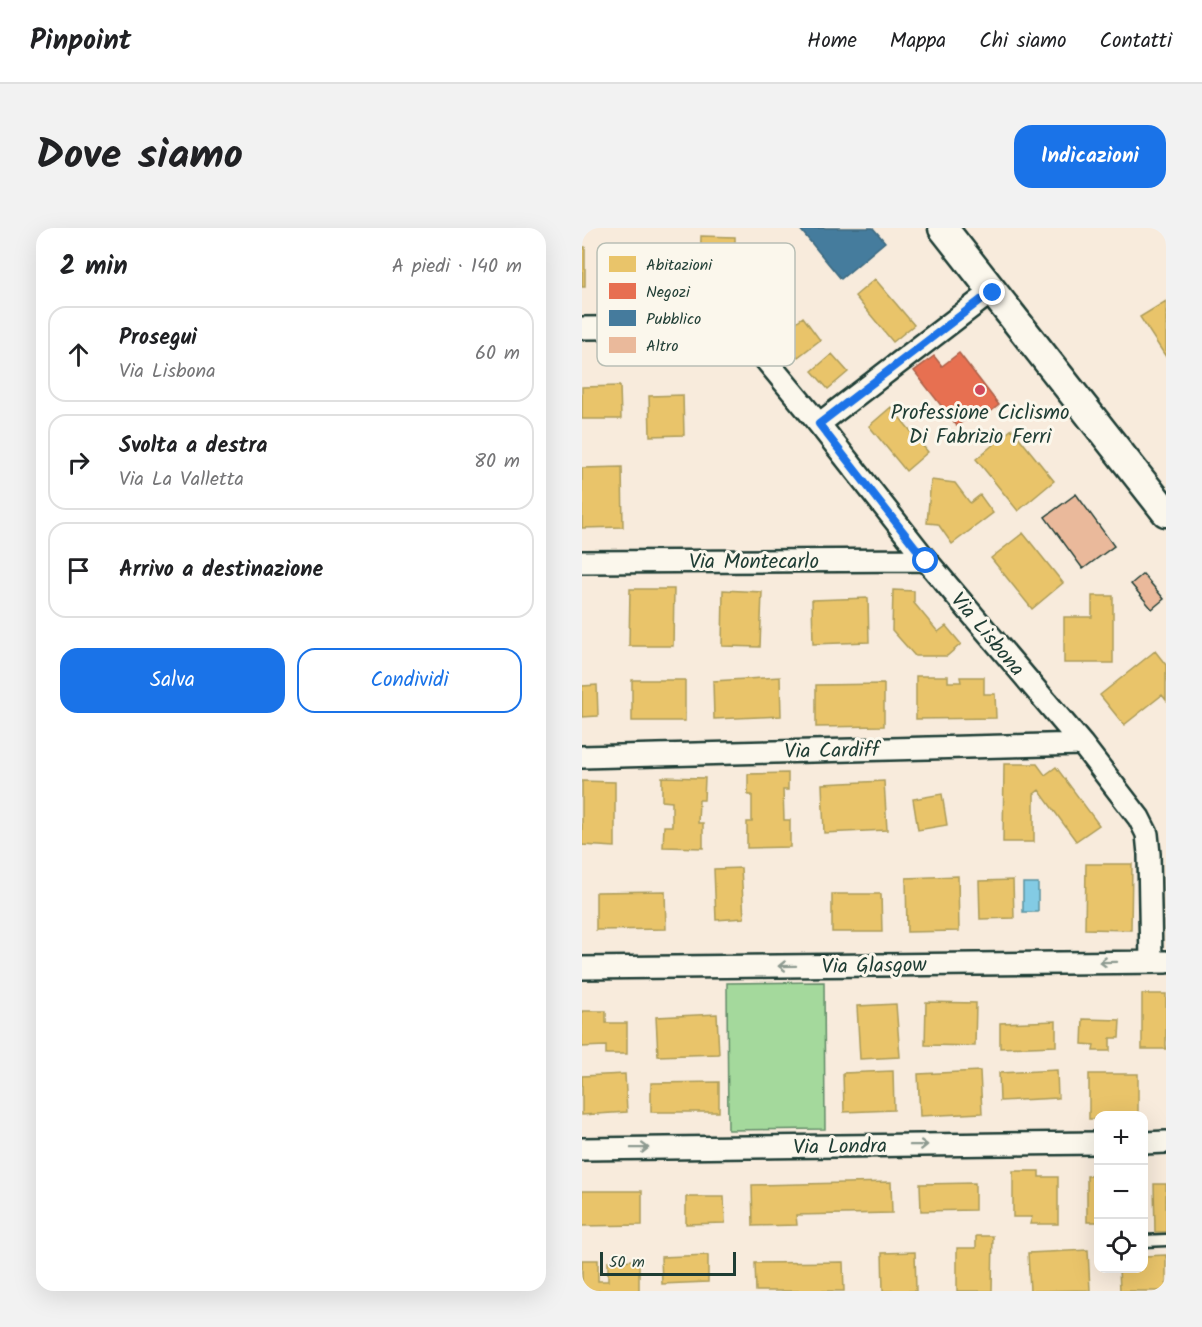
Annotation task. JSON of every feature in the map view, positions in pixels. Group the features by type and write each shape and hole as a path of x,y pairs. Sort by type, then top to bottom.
{"street":[{"path":"943,228 1166,512"},
{"path":"819,424 982,299 993,293"},
{"name":"Via Lisbona","path":"582,328 597,328"},
{"name":"Via Lisbona","path":"771,366 926,561 1082,744 1136,814 1147,834 1159,962"},
{"name":"Via Montecarlo","path":"582,562 926,561"},
{"name":"Via Cardiff","path":"582,757 1082,744"},
{"name":"Via Glasgow","path":"582,968 1159,962"},
{"path":"1148,1143 1166,1142"},
{"name":"Via Londra","path":"582,1149 1094,1143"}],"lane":[{"path":"1148,1241 1166,1240"}],"green space":[{"path":"824,982 825,1129 728,1130 727,983"}],"water":[{"path":"1023,883 1038,883 1038,912 1023,912"}],"building: Abitazioni":[{"path":"701,236 735,237 735,243 701,243"},
{"path":"582,247 585,247 585,287 582,287"},
{"path":"875,279 914,325 893,342 855,296"},
{"path":"1166,301 1166,357 1140,317"},
{"path":"803,317 820,340 798,357 795,353 795,323"},
{"path":"832,354 848,372 828,389 812,371"},
{"path":"620,386 621,419 582,419 582,387"},
{"path":"683,395 684,435 650,436 649,396"},
{"path":"891,407 928,452 906,471 869,426"},
{"path":"1012,429 1054,481 1018,511 976,459"},
{"path":"622,467 623,527 582,528 582,468"},
{"path":"931,480 955,483 970,503 980,495 993,513 952,544 938,524 927,523"},
{"path":"1023,533 1063,583 1032,609 991,558"},
{"path":"630,589 674,589 673,646 629,646"},
{"path":"723,590 762,592 760,647 722,646"},
{"path":"893,590 914,591 914,603 938,632 946,626 961,644 947,656 915,656 892,630"},
{"path":"1092,596 1113,596 1113,663 1064,663 1064,617 1092,617"},
{"path":"868,598 869,642 813,644 812,600"},
{"path":"1155,651 1166,665 1166,700 1162,695 1124,725 1100,695"},
{"path":"916,676 948,676 948,682 961,682 960,677 984,677 984,694 995,694 996,718 916,719"},
{"path":"780,677 781,716 714,719 713,681"},
{"path":"632,680 685,680 685,721 632,721"},
{"path":"884,684 884,726 816,727 816,685"},
{"path":"597,685 598,716 582,717 582,686"},
{"path":"1004,764 1037,764 1045,775 1056,767 1099,825 1076,841 1039,790 1034,794 1034,842 1003,842"},
{"path":"788,773 788,790 783,790 784,820 790,820 790,847 747,848 747,822 752,822 752,795 748,795 748,774"},
{"path":"662,777 705,778 704,800 699,800 698,823 703,823 703,848 663,847 664,826 672,826 672,802 662,801"},
{"path":"582,781 615,782 615,847 582,845"},
{"path":"884,781 887,830 824,833 822,784"},
{"path":"942,794 947,825 918,830 913,799"},
{"path":"1086,864 1132,864 1131,930 1085,929"},
{"path":"741,868 744,918 716,920 714,869"},
{"path":"958,876 959,931 907,932 906,878"},
{"path":"1013,880 1014,918 980,919 979,881"},
{"path":"665,891 666,929 596,930 596,892"},
{"path":"832,894 881,894 882,932 832,932"},
{"path":"1142,994 1166,994 1166,1049 1142,1049"},
{"path":"926,1002 976,1003 975,1046 925,1045"},
{"path":"896,1004 900,1057 860,1059 857,1006"},
{"path":"582,1011 606,1011 606,1023 627,1023 627,1054 606,1054 606,1046 582,1047"},
{"path":"717,1014 719,1054 658,1056 656,1017"},
{"path":"1083,1019 1120,1020 1119,1038 1110,1038 1110,1051 1093,1051 1094,1045 1082,1044"},
{"path":"1056,1021 1056,1046 1000,1048 1000,1023"},
{"path":"1057,1070 1058,1098 1000,1101 999,1073"},
{"path":"893,1071 894,1110 844,1112 843,1073"},
{"path":"980,1071 982,1113 920,1116 918,1074"},
{"path":"625,1074 627,1112 582,1115 582,1076"},
{"path":"1089,1074 1138,1074 1138,1111 1094,1111 1094,1119 1089,1119"},
{"path":"719,1082 719,1112 651,1112 651,1083"},
{"path":"1013,1171 1039,1171 1039,1177 1058,1177 1058,1224 1030,1224 1032,1217 1013,1217"},
{"path":"1087,1176 1094,1176 1094,1222 1087,1222"},
{"path":"891,1182 892,1213 796,1215 797,1225 753,1226 752,1185"},
{"path":"975,1183 975,1210 921,1211 920,1184"},
{"path":"1154,1184 1166,1184 1166,1232 1155,1232"},
{"path":"582,1191 642,1191 642,1225 582,1226"},
{"path":"686,1197 724,1197 725,1223 686,1224"},
{"path":"976,1236 993,1236 992,1291 957,1291 957,1248 976,1248"},
{"path":"1088,1250 1090,1290 1030,1291 1028,1253"},
{"path":"915,1252 916,1291 883,1291 882,1253"},
{"path":"708,1255 708,1282 662,1284 661,1257"},
{"path":"1166,1255 1166,1291 1120,1291 1119,1273 1148,1273 1148,1256"},
{"path":"582,1260 598,1260 598,1281 608,1281 608,1261 639,1260 639,1291 582,1291"},
{"path":"843,1262 844,1291 756,1291 755,1263"}],"building: Negozi":[{"path":"959,353 999,405 983,418 977,410 957,426 914,371 934,356 942,366"}],"building: Pubblico":[{"path":"799,228 873,228 885,242 841,279"}],"building: Altro":[{"path":"1076,494 1114,546 1083,569 1045,517"},
{"path":"1143,574 1164,599 1152,609 1131,584"}],"place":[{"name":"Professione Ciclismo Di Fabrizio Ferri","path":"980,390"}],"route":[{"path":"926,561 819,424 982,299 993,293"}]}
